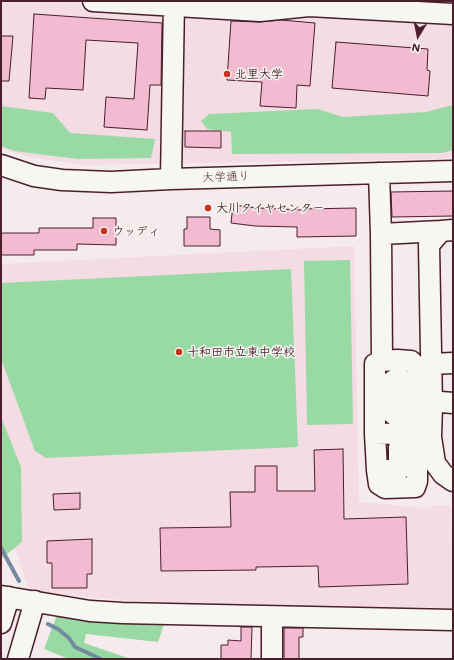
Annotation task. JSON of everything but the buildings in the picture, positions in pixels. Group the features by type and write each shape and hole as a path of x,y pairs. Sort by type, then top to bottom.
{"street":[{"path":"93,1 174,4 260,11 309,6 453,14"},
{"path":"171,179 174,4"},
{"name":"大学通り","path":"1,165 34,176 62,180 111,182 453,171"},
{"path":"379,173 381,234 396,391"},
{"path":"381,234 447,230"},
{"path":"447,230 429,245 432,364 431,437 435,464 442,474 453,481"},
{"path":"375,434 396,391 411,361 418,368 418,440 416,487 385,488 379,484 375,434 375,364 396,391 418,440"},
{"path":"432,364 453,363"},
{"path":"432,406 441,402 453,403"},
{"path":"1,623 5,597 90,611 122,613 453,620"},
{"path":"18,659 35,601"},
{"path":"272,617 272,659"}],"shaded area":[{"name":"北里大学","path":"1,1 453,1 453,157 445,159 85,165 28,157 1,148"},
{"name":"十和田市立東中学校","path":"354,246 359,502 427,508 434,505 451,506 453,608 175,603 94,598 29,590 10,532 1,440 1,264"}],"green space":[{"path":"453,105 453,150 442,153 232,154 231,132 207,129 201,121 209,114 318,109 343,117 426,112"},
{"path":"1,106 53,113 70,133 155,139 151,158 78,159 14,151 1,146"},
{"path":"350,260 353,424 307,425 304,261"},
{"path":"291,269 298,447 46,458 35,451 1,359 1,283"},
{"path":"1,417 21,467 22,542 1,559"},
{"path":"57,615 164,624 158,642 86,634 84,643 131,659 69,659 44,649"}],"waterway":[{"path":"1,548 19,581"},
{"path":"48,624 58,629 69,638 75,647 101,659"}],"place":[{"name":"北里大学","path":"227,74"},
{"name":"大川タイヤセンター","path":"208,208"},
{"name":"ウッディ","path":"104,231"},
{"name":"十和田市立東中学校","path":"179,352"}]}
